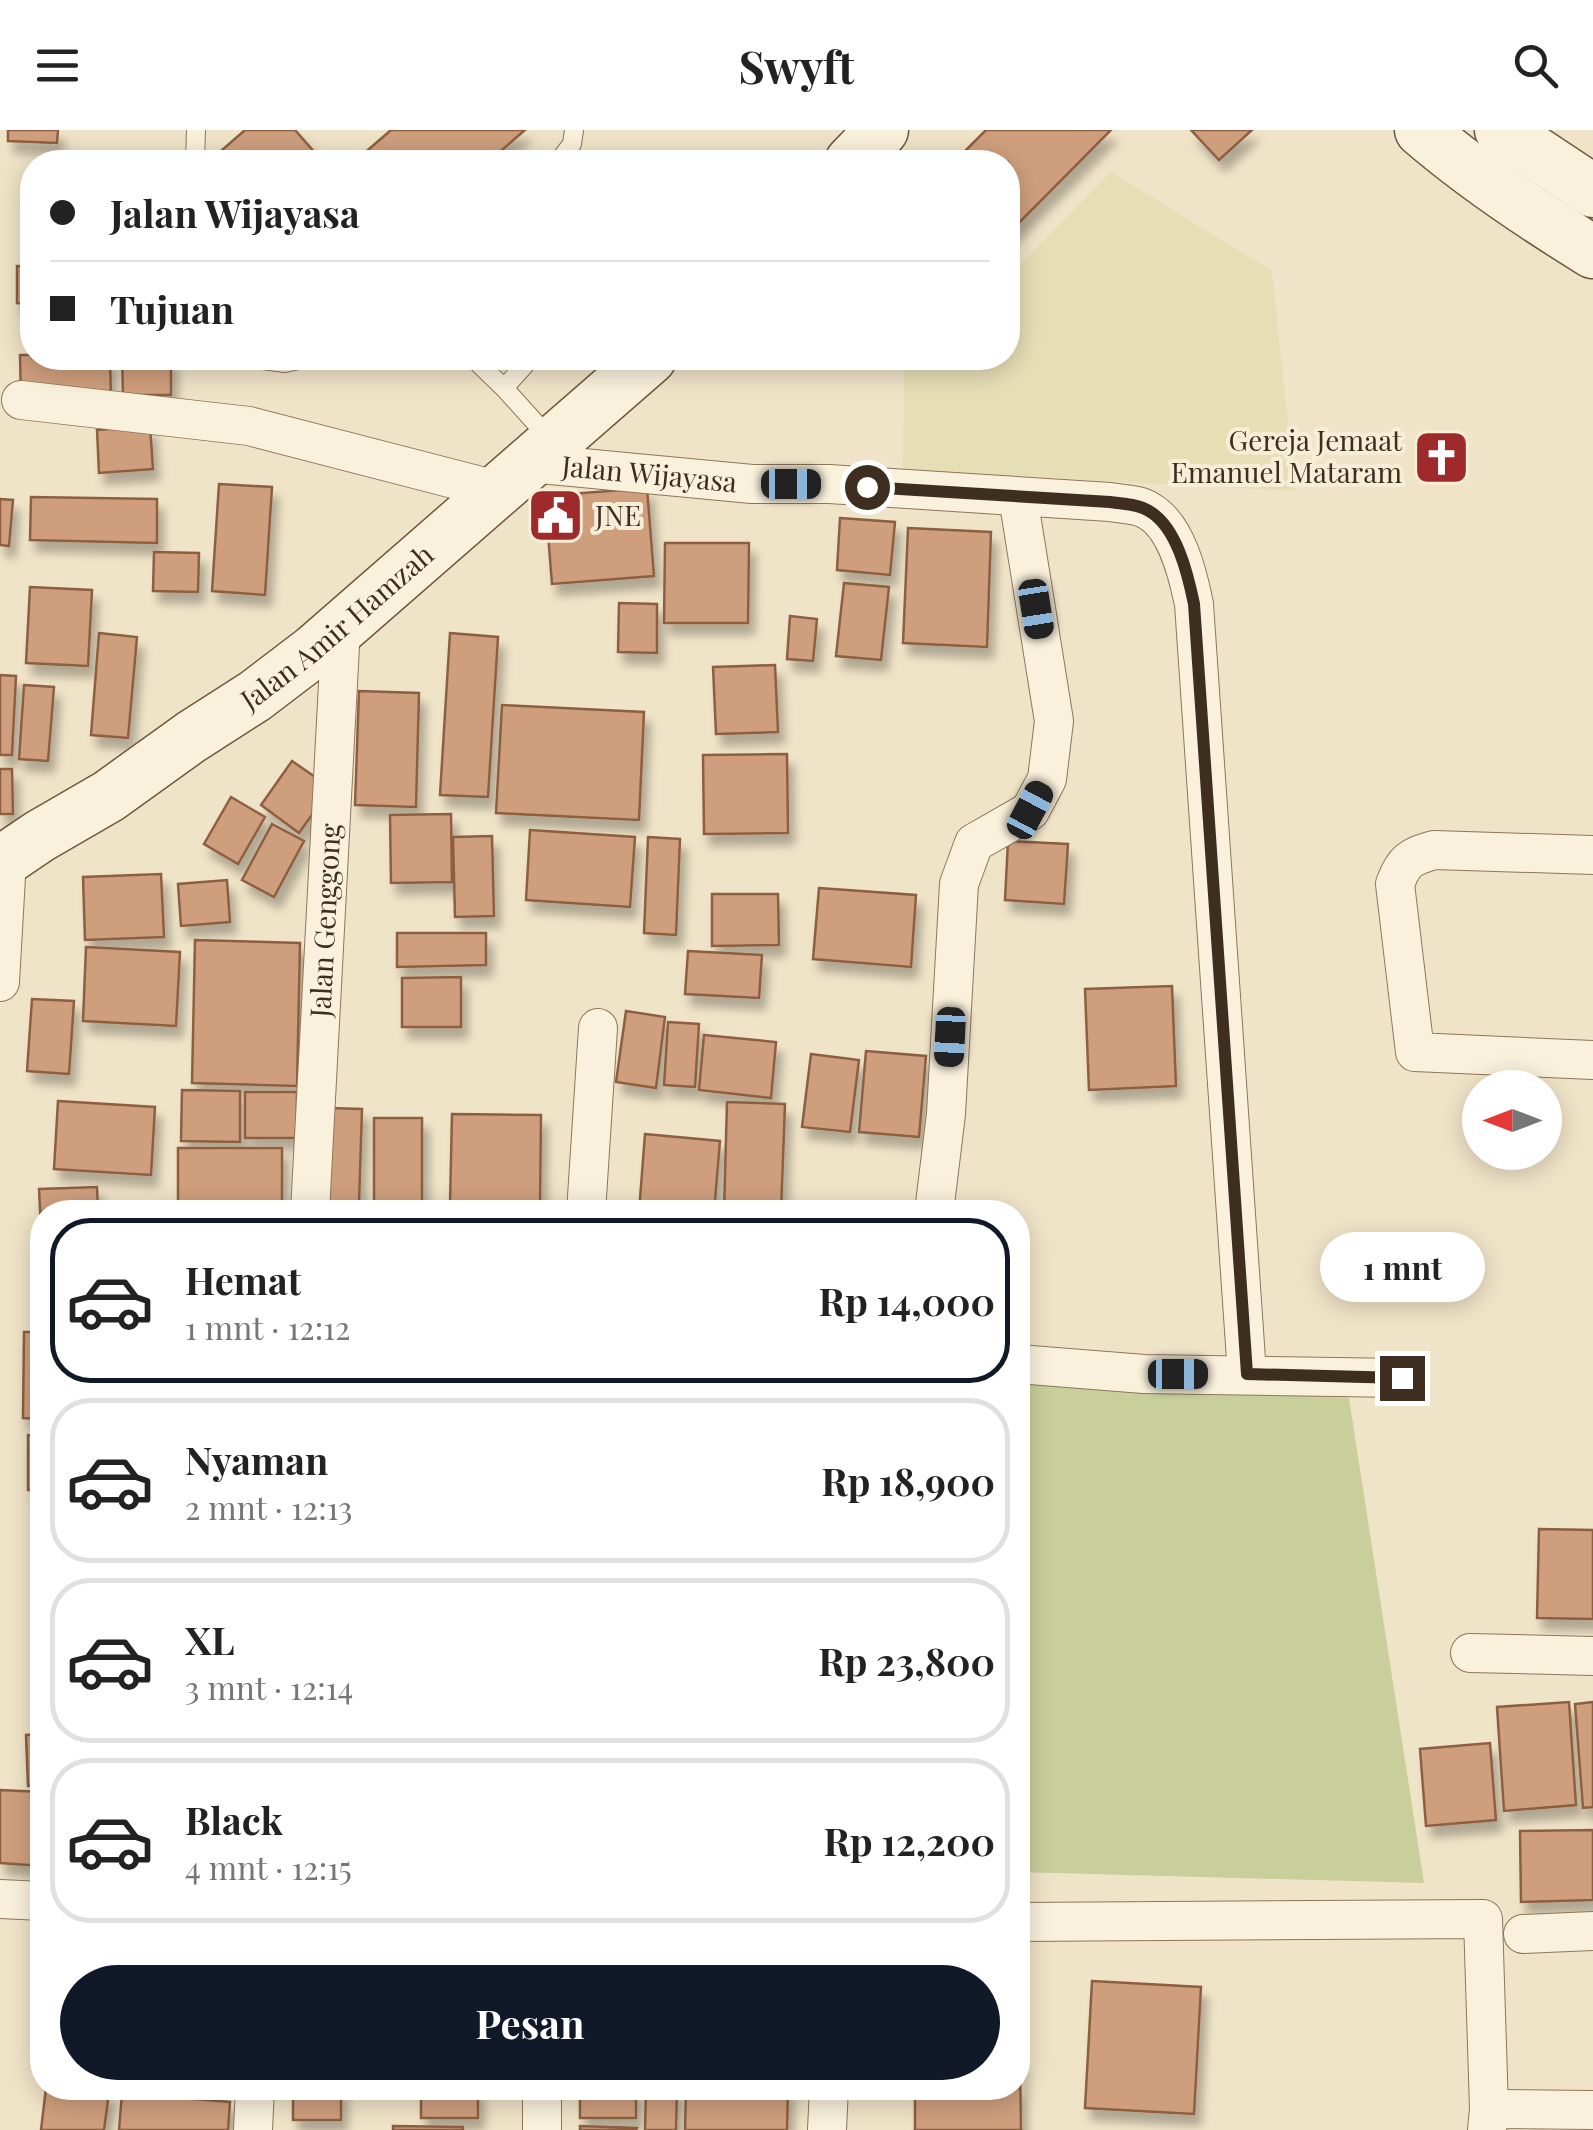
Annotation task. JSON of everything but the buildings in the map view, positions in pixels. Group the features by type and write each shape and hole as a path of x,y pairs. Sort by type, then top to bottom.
{"street":[{"path":"863,150 882,130"},
{"path":"1421,130 1518,204 1586,232"},
{"path":"1502,130 1593,192"},
{"name":"Jalan Amir Hamzah","path":"3,861 109,796 256,696 636,370"},
{"name":"Jalan Wijayasa","path":"21,400 249,426 526,465 752,484 829,484 1110,502 1146,508 1157,516 1186,568 1194,604 1247,1374"},
{"path":"935,1200 946,1114 959,884 974,843 1030,810 1047,779 1054,721 1018,498"},
{"name":"Jalan Genggong","path":"311,1200 341,627"},
{"path":"1593,854 1434,850 1414,856 1402,866 1395,884 1415,1052 1593,1060"},
{"path":"0,982 3,861"},
{"path":"587,1200 598,1028"},
{"path":"1030,1365 1144,1374 1402,1378"},
{"path":"1470,1653 1593,1656"},
{"path":"0,1899 30,1900"},
{"path":"1030,1922 1484,1919 1488,2120 1593,2110"},
{"path":"1523,1934 1593,1931"},
{"path":"252,2130 255,2100"},
{"path":"542,2100 542,2130"},
{"path":"827,2130 828,2100"}],"lane":[{"path":"485,370 504,388 526,465"},
{"path":"504,388 520,370"}],"shaded area":[{"path":"1111,172 1272,271 1295,491 903,470 904,370 1020,370 1020,265"}],"green space":[{"path":"1030,1379 1349,1398 1424,1883 1030,1872"}],"place":[{"name":"Gereja Jemaat Emanuel Mataram","path":"1441,457"},
{"name":"JNE","path":"556,516"}],"route":[{"path":"867,487 1110,502 1146,508 1171,536 1186,568 1194,604 1247,1374 1402,1378"}]}
